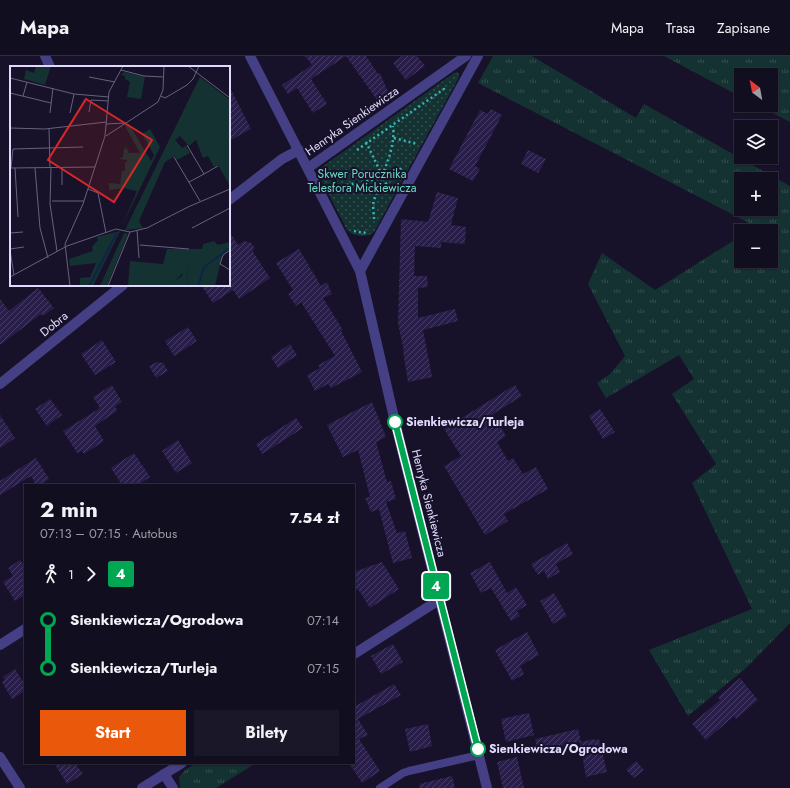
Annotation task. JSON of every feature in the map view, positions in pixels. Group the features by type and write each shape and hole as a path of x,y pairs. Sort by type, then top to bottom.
{"street":[{"path":"45,56 50,66"},
{"path":"250,56 308,168"},
{"name":"Henryka Sienkiewicza","path":"466,56 308,168 360,271 395,422 487,788"},
{"path":"360,271 478,56"},
{"path":"230,199 282,159 299,150"},
{"name":"Dobra","path":"0,384 122,286"},
{"path":"355,653 440,600"},
{"path":"0,645 24,630"},
{"path":"0,757 20,788"},
{"path":"142,788 180,764"},
{"path":"164,774 173,788"}],"lane":[{"path":"380,788 403,773 409,771 479,755"}],"path":[{"path":"354,152 444,89 446,93 456,96"},
{"path":"374,219 374,202 394,138 393,125"},
{"path":"360,132 389,192 399,200"},
{"path":"394,138 427,149"},
{"path":"411,150 414,144"},
{"path":"394,181 404,162"},
{"path":"332,188 382,178"},
{"path":"330,183 335,194"},
{"path":"389,192 392,186"},
{"path":"352,229 355,232 364,233 367,231 378,212"}],"green space":[{"path":"493,56 532,56 636,118 644,104 734,155 734,164 751,164 765,172 734,172 734,215 478,83"},
{"path":"664,56 790,56 790,122 771,112 778,112 778,68 734,68 734,93"},
{"name":"Skwer Porucznika Telesfora Mickiewicza","path":"458,72 458,79 374,232 368,235 360,236 347,230 321,179 320,171 322,167 454,73"},
{"path":"778,179 790,186 790,623 746,668 688,716 649,650 752,609 692,483 716,464 672,394 694,379 679,355 606,398 597,383 610,374 625,356 588,284 602,253 655,290 734,240 734,268 778,268 778,224 751,224 736,216 778,216"},
{"path":"194,764 254,764 216,788 180,788 179,777 185,770"}],"building":[{"path":"305,56 346,56 311,79 327,104 313,113 297,88 288,94 282,85 312,65"},
{"path":"346,56 366,56 378,74 380,73 388,92 377,100"},
{"path":"402,56 417,56 425,66 406,80 393,63"},
{"path":"230,88 251,129 230,140"},
{"path":"491,109 502,115 475,166 480,169 473,181 449,169 480,110 488,114"},
{"path":"528,150 546,159 538,173 521,164"},
{"path":"437,192 458,198 451,225 466,227 465,244 441,242 441,248 415,246 414,276 427,276 428,287 418,288 418,318 455,309 458,321 423,330 432,377 408,382 404,351 398,323 401,219 428,222"},
{"path":"230,233 238,245 244,241 251,243 254,247 253,252 270,278 239,299 233,290 213,303 202,286 230,286"},
{"path":"299,249 321,286 327,282 332,294 323,298 343,330 341,331 362,372 331,388 328,384 315,391 307,375 320,368 318,365 335,356 301,302 296,306 288,294 293,290 276,263"},
{"path":"38,288 54,308 43,316 41,314 0,345 0,299 9,311"},
{"path":"188,327 197,341 174,356 165,341"},
{"path":"102,340 116,362 95,375 81,354"},
{"path":"290,344 297,355 278,368 271,357"},
{"path":"157,362 163,363 168,371 156,378 149,366"},
{"path":"112,385 122,402 115,406 117,411 95,426 104,441 84,454 82,451 77,453 63,431 100,408 93,397"},
{"path":"515,385 522,396 493,414 506,436 497,442 508,461 513,458 523,474 536,467 548,489 504,514 508,521 485,535 444,466 461,456 444,429"},
{"path":"50,399 62,415 47,426 35,409"},
{"path":"372,402 386,437 376,442 387,482 391,481 396,499 386,502 397,533 405,531 412,558 393,563 379,509 371,512 365,498 370,497 358,450 343,457 327,425"},
{"path":"600,409 615,432 603,439 589,416"},
{"path":"0,415 15,438 0,448"},
{"path":"296,418 303,428 262,454 256,444"},
{"path":"178,440 192,463 176,473 162,451"},
{"path":"134,453 150,477 140,484 121,484 111,468"},
{"path":"36,458 49,479 42,484 35,484 31,476 0,495 0,481"},
{"path":"567,543 573,554 556,564 560,572 548,579 544,571 538,575 531,564"},
{"path":"20,560 24,566 24,596 15,601 3,582 13,576 8,568"},
{"path":"382,562 399,589 370,608 358,589 355,591 355,572"},
{"path":"490,562 507,593 516,587 527,605 517,611 520,616 511,621 491,588 481,593 470,573"},
{"path":"554,593 567,616 553,624 540,601"},
{"path":"527,632 539,655 520,666 524,674 512,681 495,650"},
{"path":"393,644 403,662 381,674 371,656"},
{"path":"15,669 24,683 24,692 12,699 2,682 5,680 3,677"},
{"path":"740,678 758,700 736,719 734,716 706,740 692,724 720,700 718,697"},
{"path":"394,684 401,695 358,719 368,735 359,739 380,771 362,783 350,764 355,764 355,706"},
{"path":"529,713 534,735 506,742 501,719"},
{"path":"428,724 432,746 410,752 405,729"},
{"path":"578,729 581,742 599,739 607,772 586,777 580,742 538,751 535,739"},
{"path":"517,757 524,788 503,788 497,762"},
{"path":"636,761 644,770 634,778 626,770"},
{"path":"55,764 76,764 83,774 67,784"},
{"path":"452,776 455,788 420,788 419,784"}],"bus line":[{"name":"4","path":"395,422 478,749"}],"place":[{"name":"Sienkiewicza/Turleja","path":"395,422"},
{"name":"Sienkiewicza/Ogrodowa","path":"478,749"}]}
